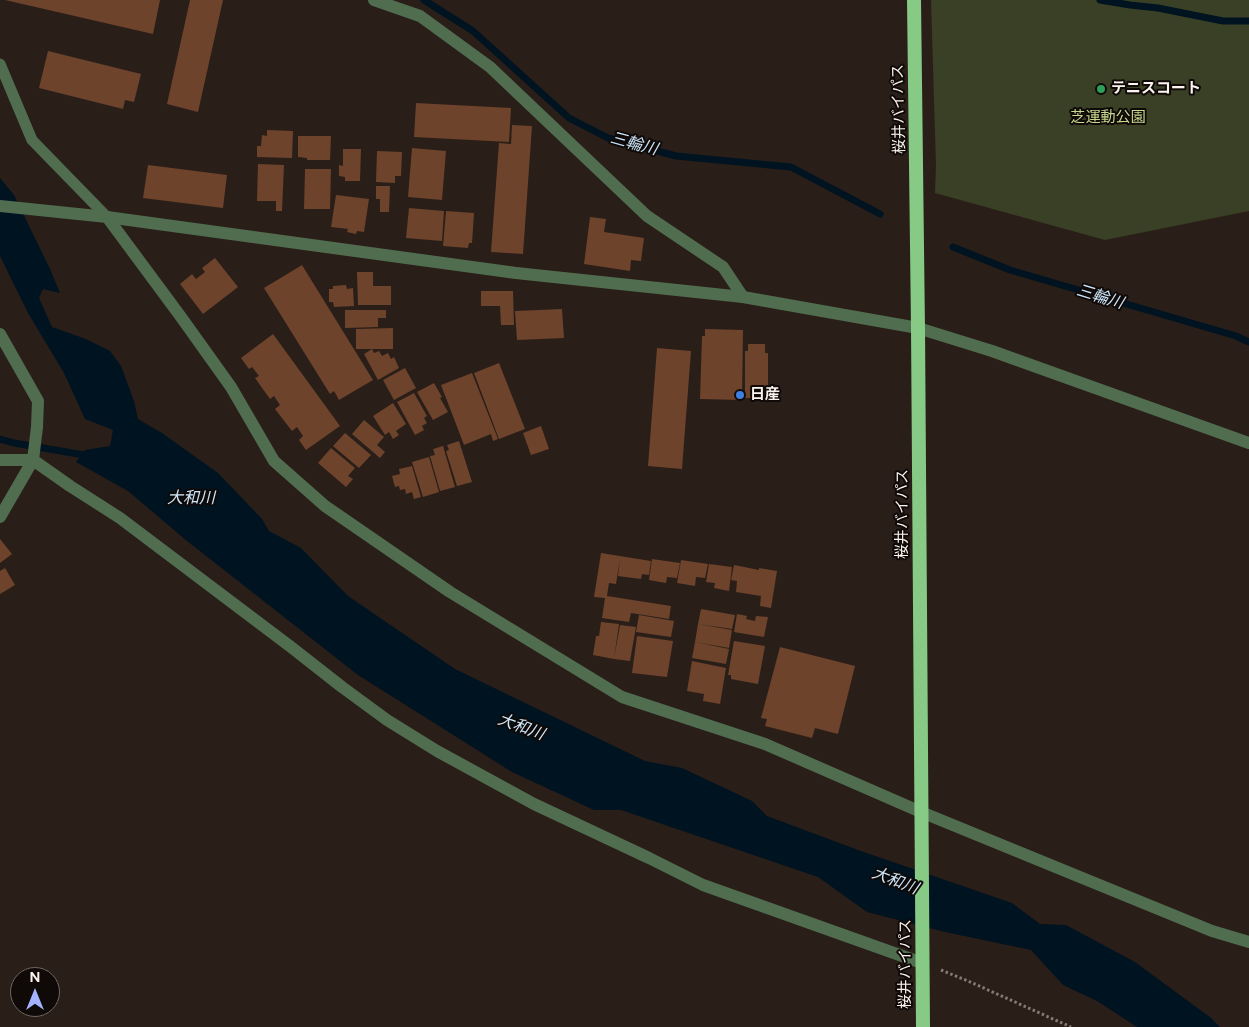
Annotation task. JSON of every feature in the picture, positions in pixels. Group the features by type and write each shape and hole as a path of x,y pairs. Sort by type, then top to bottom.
{"highway":[{"name":"桜井バイパス","path":"914,0 923,1027"}],"street":[{"path":"374,0 420,16 490,67 647,216 722,267 743,297"},
{"path":"0,206 107,217 516,273 743,297 918,328 992,351 1249,444"},
{"path":"107,217 231,387 274,461 325,506 450,592 622,697 765,744 921,812 1212,931 1249,942"},
{"path":"0,334 38,401 38,427 33,460 0,517"},
{"path":"3,458 33,460 120,518 342,687 379,714 437,751 534,804 649,858 703,886 922,963"}],"lane":[{"path":"0,64 32,140 107,217"}],"path":[{"path":"922,963 1072,1027"}],"green space":[{"name":"芝運動公園","path":"931,0 1249,0 1249,211 1105,240 935,193 936,166"}],"water":[{"name":"大和川","path":"0,178 14,195 60,293 43,289 39,298 52,327 86,339 110,351 121,366 134,401 138,419 162,433 218,473 262,519 269,531 301,548 348,596 455,669 645,761 682,768 752,801 767,816 858,850 1012,903 1040,924 1066,925 1135,962 1211,1018 1220,1027 1137,1027 1097,1001 1063,985 1031,950 945,932 867,912 818,877 621,810 594,810 512,772 358,675 187,541 128,491 76,462 85,450 110,446 113,430 85,419 64,373 28,313 0,256"}],"building":[{"path":"5,0 160,0 153,34"},
{"path":"190,0 223,0 198,112 167,104"},
{"path":"48,51 141,74 134,102 125,100 123,109 39,88"},
{"path":"416,103 511,108 509,142 414,137"},
{"path":"512,125 532,126 523,254 491,252 499,143 511,144"},
{"path":"267,130 293,131 292,158 257,157 257,146 261,146 262,135 267,136"},
{"path":"298,136 331,136 330,160 307,160 307,158 298,157"},
{"path":"412,148 446,151 442,200 408,197"},
{"path":"343,149 361,149 360,181 345,181 345,177 339,176 339,165 343,166"},
{"path":"377,151 402,152 401,176 395,176 395,183 376,182"},
{"path":"258,164 284,165 282,211 276,211 276,201 257,201"},
{"path":"148,165 227,175 223,208 143,198"},
{"path":"305,169 331,169 330,209 304,209"},
{"path":"376,186 390,186 389,212 380,212 380,199 376,199"},
{"path":"336,195 369,199 364,232 357,231 356,234 347,232 348,229 331,227"},
{"path":"409,208 444,211 442,241 406,238"},
{"path":"446,211 474,213 472,243 469,243 468,248 443,246"},
{"path":"590,217 606,219 604,232 644,238 641,261 631,260 630,271 584,264"},
{"path":"215,258 238,287 203,314 180,284 192,274 196,279 205,272 202,268"},
{"path":"302,265 373,380 339,400 334,391 330,394 264,288"},
{"path":"357,272 373,272 373,286 391,286 391,305 358,305"},
{"path":"346,285 347,289 353,288 354,306 334,307 333,302 329,302 329,289 333,289 333,286"},
{"path":"481,291 513,291 514,325 501,325 500,306 481,306"},
{"path":"562,309 564,338 517,340 515,311"},
{"path":"345,310 386,310 386,318 378,318 378,327 345,328"},
{"path":"393,328 393,349 356,349 356,329"},
{"path":"705,329 743,330 742,400 700,399 702,336 705,336"},
{"path":"273,334 340,426 306,450 299,440 303,436 297,427 292,431 275,409 280,405 274,396 270,399 255,378 259,376 252,367 249,369 241,358"},
{"path":"748,344 765,344 765,353 768,353 768,398 745,398 745,351 748,351"},
{"path":"657,348 691,351 682,469 648,466"},
{"path":"372,349 374,353 379,351 382,356 388,353 391,359 394,357 399,368 378,380 364,354"},
{"path":"499,363 525,429 499,439 474,373"},
{"path":"405,368 416,388 394,400 383,380"},
{"path":"472,373 498,439 493,441 491,434 464,445 441,385"},
{"path":"434,383 448,412 433,420 417,392"},
{"path":"414,393 427,416 424,418 427,423 422,426 424,430 415,435 397,402"},
{"path":"393,403 406,424 396,431 399,435 393,439 389,432 385,435 373,416"},
{"path":"364,420 384,437 377,445 385,452 380,458 352,434"},
{"path":"541,426 549,449 531,455 523,433"},
{"path":"345,433 371,455 359,468 333,446"},
{"path":"459,441 472,482 457,486 446,451 449,450 447,445"},
{"path":"443,446 455,487 440,491 430,456 435,455 433,449"},
{"path":"331,448 355,468 348,476 353,479 346,487 318,463"},
{"path":"429,457 439,492 423,497 412,462"},
{"path":"412,466 421,497 414,499 412,492 406,494 405,489 400,490 399,486 395,487 392,476 400,474 399,469"},
{"path":"0,539 12,554 0,563"},
{"path":"601,553 651,561 649,575 642,574 641,579 618,576 620,559 616,584 609,583 607,596 671,606 669,619 631,613 629,622 602,618 605,598 594,597"},
{"path":"652,559 680,563 677,578 667,577 666,583 649,580"},
{"path":"681,560 708,564 705,578 696,577 695,586 677,583"},
{"path":"709,564 732,567 729,591 714,588 715,583 706,582"},
{"path":"734,565 777,571 771,608 760,606 761,596 736,592 737,581 731,580"},
{"path":"5,568 15,585 0,594 0,571"},
{"path":"701,609 735,615 732,629 698,624"},
{"path":"737,614 747,616 746,619 755,621 756,616 768,617 764,637 734,632"},
{"path":"639,615 674,621 671,637 636,632"},
{"path":"601,622 619,624 614,659 593,655 596,636 599,636"},
{"path":"698,624 732,630 729,648 695,642"},
{"path":"620,625 636,627 630,661 614,659"},
{"path":"637,636 673,641 667,677 632,673"},
{"path":"734,641 765,646 758,684 731,679 731,675 728,675"},
{"path":"695,642 729,649 726,664 692,658"},
{"path":"780,647 855,666 838,734 815,728 812,738 765,726 767,719 761,718"},
{"path":"692,661 726,668 720,704 703,701 704,694 687,691"}],"waterway":[{"name":"三輪川","path":"424,0 473,31 569,118 608,138 676,156 791,167 880,214"},
{"path":"1100,0 1158,8 1223,21 1249,21"},
{"name":"三輪川","path":"953,247 1010,270 1236,336 1249,342"},
{"path":"0,439 90,456"}],"place":[{"name":"テニスコート","path":"1101,89"},
{"name":"日産","path":"740,395"}]}
